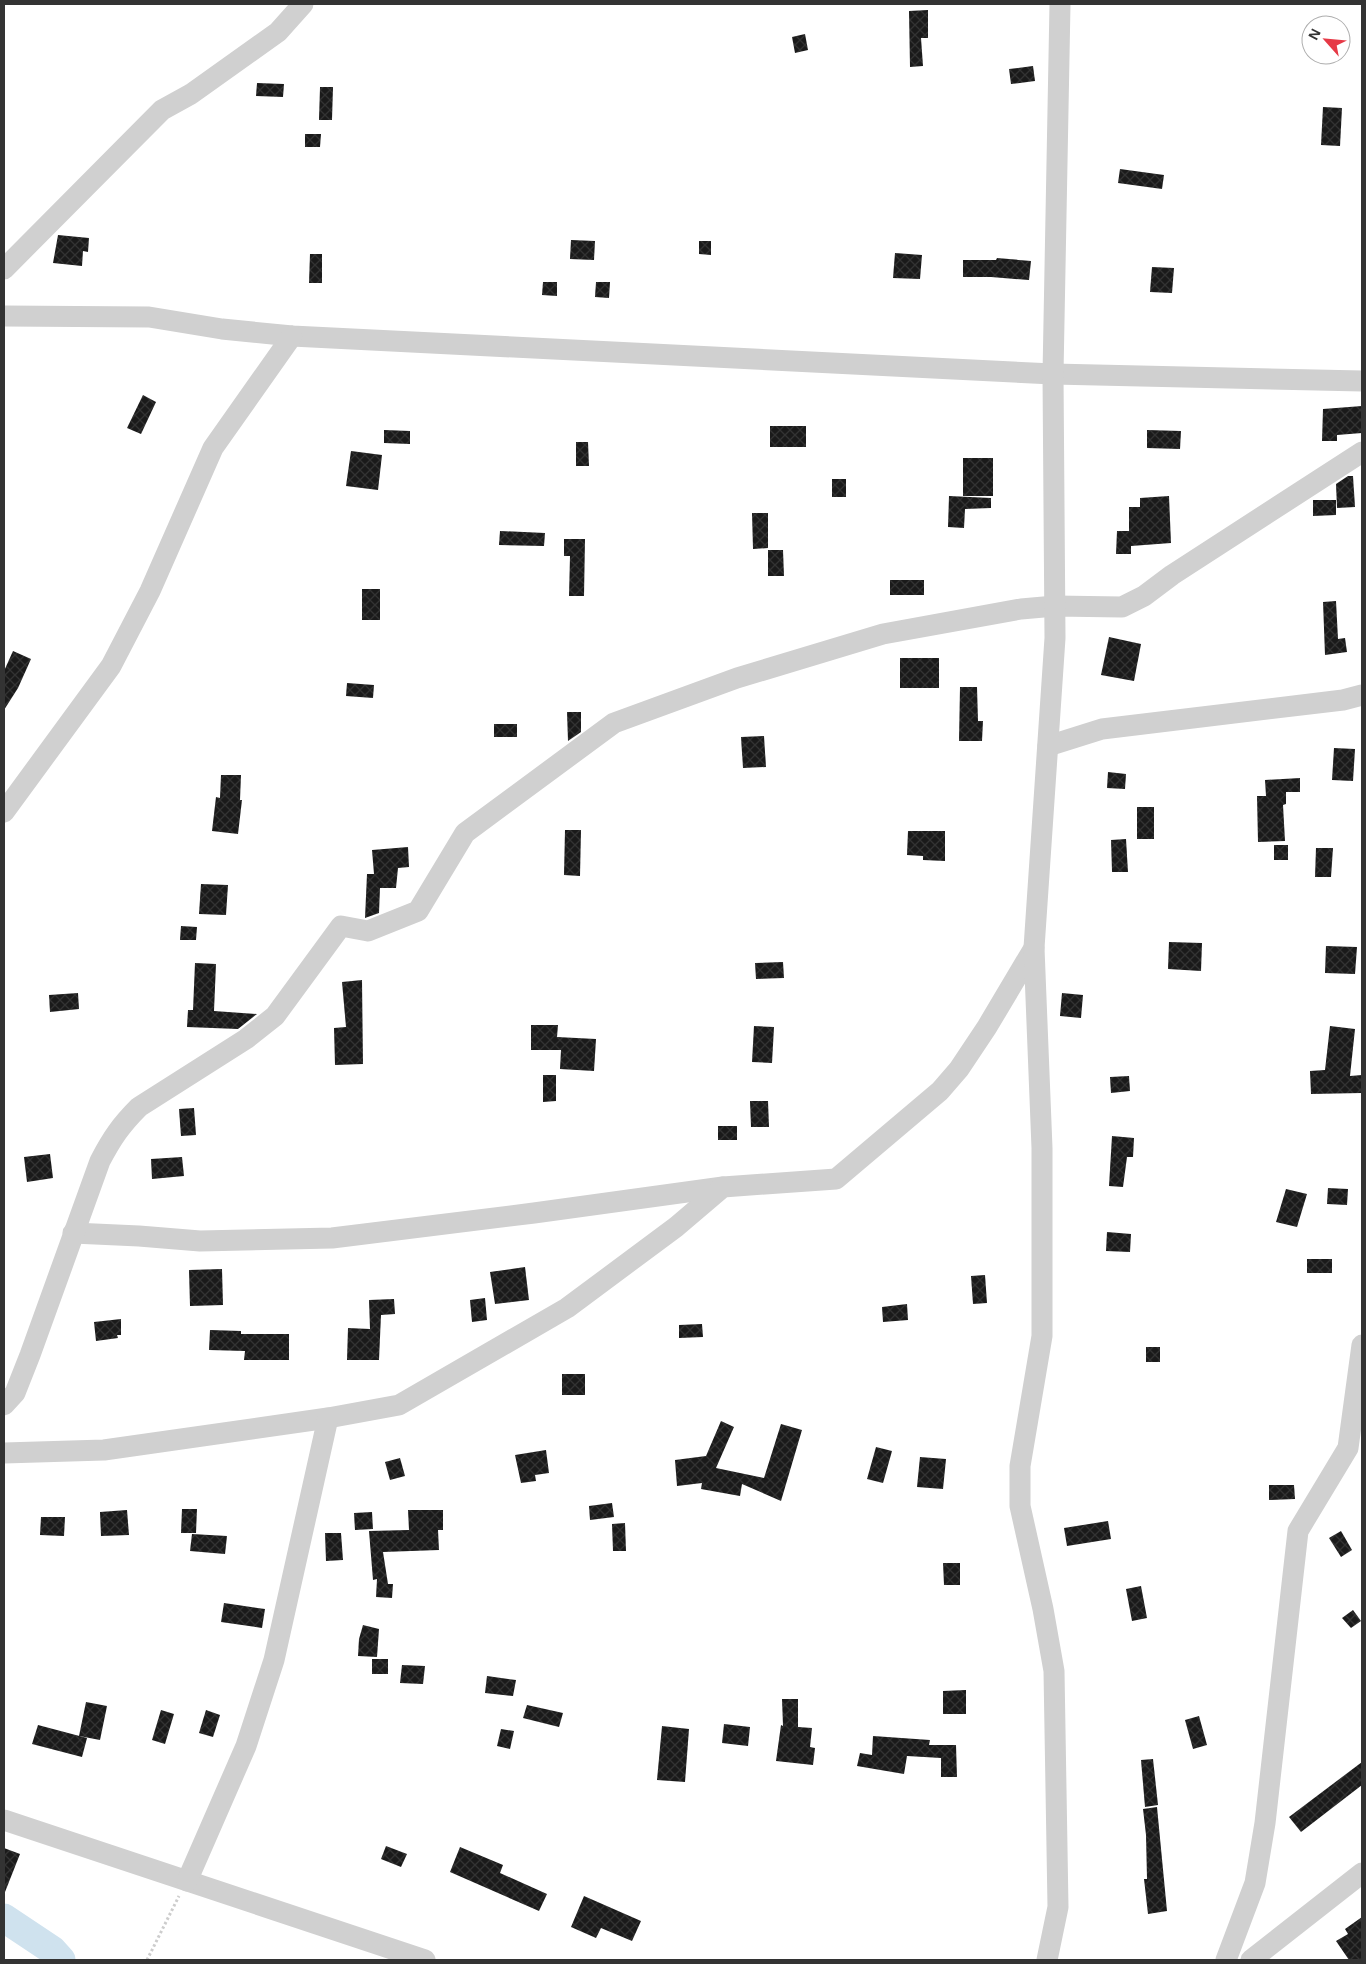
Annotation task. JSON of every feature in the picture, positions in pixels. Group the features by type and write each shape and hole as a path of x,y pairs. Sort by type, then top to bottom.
{"street":[{"path":"4,269 162,110 190,94 278,32 303,4"},
{"path":"1046,1960 1058,1907 1054,1671 1043,1610 1020,1506 1020,1466 1042,1336 1042,1148 1034,948 1055,638 1052,374 1060,4"},
{"path":"4,316 149,317 222,329 292,336 1052,374 1362,381"},
{"path":"4,812 112,666 150,591 213,448 292,336"},
{"path":"4,1404 15,1393 100,1161 111,1138 138,1107 246,1039 275,1016 341,926 368,931 418,911 465,832 614,723 737,678 883,634 1021,609 1055,606 1122,607 1144,596 1172,575 1362,452"},
{"path":"1048,746 1102,729 1343,700 1362,695"},
{"path":"73,1233 200,1241 332,1238 723,1187 836,1180 940,1091 959,1069 987,1028 1034,948"},
{"path":"4,1452 104,1450 328,1418 399,1405 567,1308 676,1227 723,1187"},
{"path":"1226,1960 1256,1883 1265,1823 1298,1531 1355,1445 1362,1345"},
{"path":"187,1881 246,1746 274,1660 328,1418"},
{"path":"4,1820 424,1960"},
{"path":"1251,1960 1362,1872"}],"path":[{"path":"147,1960 187,1881"}],"building":[{"path":"928,10 928,38 921,38 923,66 910,67 909,11"},
{"path":"805,34 808,50 795,53 792,37"},
{"path":"1033,66 1035,81 1011,84 1009,69"},
{"path":"257,83 284,84 283,97 256,96"},
{"path":"320,87 333,87 332,120 319,120"},
{"path":"1323,107 1342,108 1340,146 1321,145"},
{"path":"305,134 321,134 320,147 305,147"},
{"path":"1120,169 1164,175 1162,189 1118,183"},
{"path":"58,235 89,238 88,252 83,251 82,266 53,263"},
{"path":"571,240 595,241 594,260 570,259"},
{"path":"699,241 711,241 711,255 699,254"},
{"path":"895,253 922,255 920,279 893,278"},
{"path":"310,254 322,254 322,283 309,283"},
{"path":"997,258 1031,261 1029,280 963,277 963,260 996,260"},
{"path":"1152,267 1174,268 1172,293 1150,292"},
{"path":"543,282 557,282 557,296 542,295"},
{"path":"596,282 610,282 609,298 595,297"},
{"path":"143,395 156,402 141,434 127,428"},
{"path":"1362,406 1362,433 1337,435 1337,441 1322,441 1323,409"},
{"path":"770,426 806,426 806,447 770,447"},
{"path":"384,430 410,431 410,444 384,443"},
{"path":"1147,430 1181,431 1180,449 1147,448"},
{"path":"576,442 588,442 589,466 576,466"},
{"path":"351,451 382,455 378,490 346,486"},
{"path":"963,458 993,458 993,496 963,496"},
{"path":"1348,476 1353,476 1355,507 1337,508 1336,484"},
{"path":"832,479 846,479 846,497 832,497"},
{"path":"949,496 991,498 991,508 965,509 964,528 948,527"},
{"path":"1169,496 1171,543 1131,546 1131,554 1116,554 1117,531 1129,531 1129,507 1140,507 1140,498"},
{"path":"1313,500 1336,500 1336,515 1313,516"},
{"path":"752,513 768,513 768,548 753,549"},
{"path":"500,531 545,533 544,546 499,545"},
{"path":"564,539 585,539 584,596 569,596 570,556 564,556"},
{"path":"768,550 783,550 784,576 768,576"},
{"path":"890,580 924,580 924,595 890,595"},
{"path":"362,589 380,589 380,620 362,620"},
{"path":"1336,601 1338,639 1345,638 1347,652 1325,655 1323,602"},
{"path":"1109,637 1141,644 1134,681 1101,675"},
{"path":"13,651 31,659 18,688 4,710 4,671"},
{"path":"900,658 939,658 939,688 900,688"},
{"path":"347,683 374,685 373,698 346,696"},
{"path":"960,687 977,687 978,721 983,721 982,741 959,741"},
{"path":"567,712 581,712 581,732 568,741"},
{"path":"494,724 517,724 517,737 494,737"},
{"path":"764,736 766,767 743,768 741,737"},
{"path":"1334,748 1355,749 1353,781 1332,780"},
{"path":"1108,772 1126,774 1125,789 1107,788"},
{"path":"221,775 241,775 240,800 242,800 238,834 212,831 216,797 220,798"},
{"path":"1300,778 1300,792 1286,792 1286,804 1283,805 1285,841 1258,842 1257,796 1266,796 1265,780"},
{"path":"1137,807 1154,807 1154,839 1137,839"},
{"path":"565,830 581,830 580,876 564,875"},
{"path":"908,831 945,831 945,861 923,860 923,856 907,855"},
{"path":"1126,839 1128,872 1112,872 1111,840"},
{"path":"1274,845 1288,845 1288,860 1274,860"},
{"path":"408,847 409,867 398,868 396,888 380,888 379,913 365,918 367,874 374,874 372,850"},
{"path":"1316,848 1333,848 1331,877 1315,877"},
{"path":"201,884 228,885 226,915 199,914"},
{"path":"181,926 197,927 196,940 180,940"},
{"path":"1169,942 1202,943 1201,971 1168,969"},
{"path":"1326,946 1357,947 1355,974 1325,973"},
{"path":"783,962 784,978 756,979 755,963"},
{"path":"195,963 216,964 214,1011 257,1014 238,1029 187,1027 188,1010 193,1010"},
{"path":"362,980 363,1064 335,1065 334,1028 346,1027 342,982"},
{"path":"78,993 79,1009 50,1012 49,995"},
{"path":"1062,993 1083,995 1081,1018 1060,1016"},
{"path":"531,1025 558,1025 557,1037 596,1039 594,1071 560,1069 561,1050 531,1050"},
{"path":"754,1026 774,1027 772,1063 752,1062"},
{"path":"1330,1026 1355,1029 1350,1076 1362,1075 1362,1093 1311,1094 1310,1071 1325,1070"},
{"path":"543,1075 556,1075 556,1101 543,1102"},
{"path":"1129,1076 1130,1091 1111,1093 1110,1077"},
{"path":"750,1101 768,1101 769,1127 751,1127"},
{"path":"194,1108 196,1135 181,1136 179,1109"},
{"path":"718,1126 737,1126 737,1140 718,1140"},
{"path":"1112,1136 1134,1138 1133,1157 1127,1157 1123,1187 1109,1186"},
{"path":"50,1154 53,1178 27,1182 24,1157"},
{"path":"182,1157 184,1176 152,1179 151,1159"},
{"path":"1328,1188 1348,1189 1347,1205 1327,1204"},
{"path":"1286,1189 1307,1194 1297,1227 1276,1222"},
{"path":"1107,1232 1131,1234 1130,1252 1106,1251"},
{"path":"1307,1259 1332,1259 1332,1273 1307,1273"},
{"path":"525,1267 529,1300 495,1304 490,1272"},
{"path":"222,1269 223,1305 190,1306 189,1270"},
{"path":"985,1275 987,1303 973,1304 971,1276"},
{"path":"485,1298 487,1320 472,1322 470,1300"},
{"path":"394,1299 395,1314 381,1315 379,1360 347,1360 348,1328 370,1329 369,1300"},
{"path":"907,1304 908,1320 883,1322 882,1307"},
{"path":"121,1319 121,1335 117,1335 118,1338 96,1341 94,1322"},
{"path":"702,1324 703,1337 679,1338 679,1325"},
{"path":"210,1330 241,1331 241,1334 289,1334 289,1360 244,1360 245,1351 209,1350"},
{"path":"1146,1347 1160,1347 1160,1362 1146,1362"},
{"path":"562,1374 585,1374 585,1395 562,1395"},
{"path":"721,1421 734,1427 716,1468 764,1478 781,1424 802,1430 781,1501 742,1484 740,1496 701,1489 702,1483 677,1486 675,1460 706,1456"},
{"path":"876,1447 892,1451 883,1483 867,1479"},
{"path":"546,1450 549,1473 535,1475 536,1481 521,1483 515,1455"},
{"path":"920,1457 946,1459 943,1489 917,1487"},
{"path":"400,1458 405,1476 390,1480 385,1462"},
{"path":"1269,1485 1294,1485 1295,1499 1269,1500"},
{"path":"612,1503 614,1517 590,1520 589,1506"},
{"path":"182,1509 197,1509 196,1533 181,1533"},
{"path":"127,1510 129,1535 101,1536 100,1512"},
{"path":"408,1510 443,1510 443,1530 438,1530 439,1550 383,1552 388,1584 393,1584 392,1598 376,1597 377,1579 373,1580 369,1531 409,1530"},
{"path":"372,1512 373,1529 355,1530 354,1513"},
{"path":"41,1517 65,1517 64,1536 40,1535"},
{"path":"1108,1521 1111,1539 1067,1546 1064,1528"},
{"path":"625,1523 626,1551 613,1551 612,1524"},
{"path":"1341,1531 1352,1550 1341,1557 1329,1538"},
{"path":"325,1533 341,1533 343,1560 326,1561"},
{"path":"192,1534 227,1536 225,1554 190,1551"},
{"path":"943,1563 960,1563 960,1585 944,1585"},
{"path":"1141,1586 1147,1618 1132,1621 1126,1589"},
{"path":"224,1603 265,1609 262,1628 221,1622"},
{"path":"1353,1610 1361,1621 1351,1628 1342,1618"},
{"path":"363,1625 379,1629 377,1657 358,1656 359,1639"},
{"path":"372,1659 388,1659 388,1674 372,1674"},
{"path":"402,1665 425,1666 423,1684 400,1683"},
{"path":"487,1676 516,1680 513,1696 485,1693"},
{"path":"966,1690 966,1714 943,1714 943,1691"},
{"path":"782,1699 798,1699 798,1727 812,1728 810,1747 815,1748 813,1765 776,1761 781,1725 783,1726"},
{"path":"86,1702 107,1706 100,1740 79,1736"},
{"path":"527,1705 563,1713 559,1727 523,1718"},
{"path":"161,1710 174,1714 165,1744 152,1740"},
{"path":"206,1710 220,1715 213,1737 199,1733"},
{"path":"1199,1716 1207,1745 1193,1749 1185,1720"},
{"path":"724,1724 750,1727 748,1746 722,1743"},
{"path":"38,1725 87,1738 82,1757 32,1744"},
{"path":"662,1726 689,1729 685,1782 657,1780"},
{"path":"501,1729 514,1731 510,1749 497,1746"},
{"path":"873,1736 930,1740 929,1745 956,1745 957,1777 941,1777 941,1758 907,1756 904,1774 857,1766 860,1753 872,1755"},
{"path":"1153,1759 1158,1805 1145,1807 1141,1760"},
{"path":"1362,1762 1362,1785 1301,1832 1289,1817"},
{"path":"1157,1807 1167,1911 1148,1914 1144,1879 1147,1879 1146,1835 1143,1809"},
{"path":"386,1846 407,1854 401,1867 381,1859"},
{"path":"460,1847 503,1865 500,1873 547,1894 539,1911 450,1872"},
{"path":"4,1848 20,1854 5,1892 4,1892"},
{"path":"584,1896 641,1921 632,1941 601,1928 596,1938 571,1927"},
{"path":"1362,1917 1362,1960 1349,1960 1336,1941 1348,1934 1345,1929"}],"waterway":[{"path":"4,1918 52,1950 61,1960"}]}
